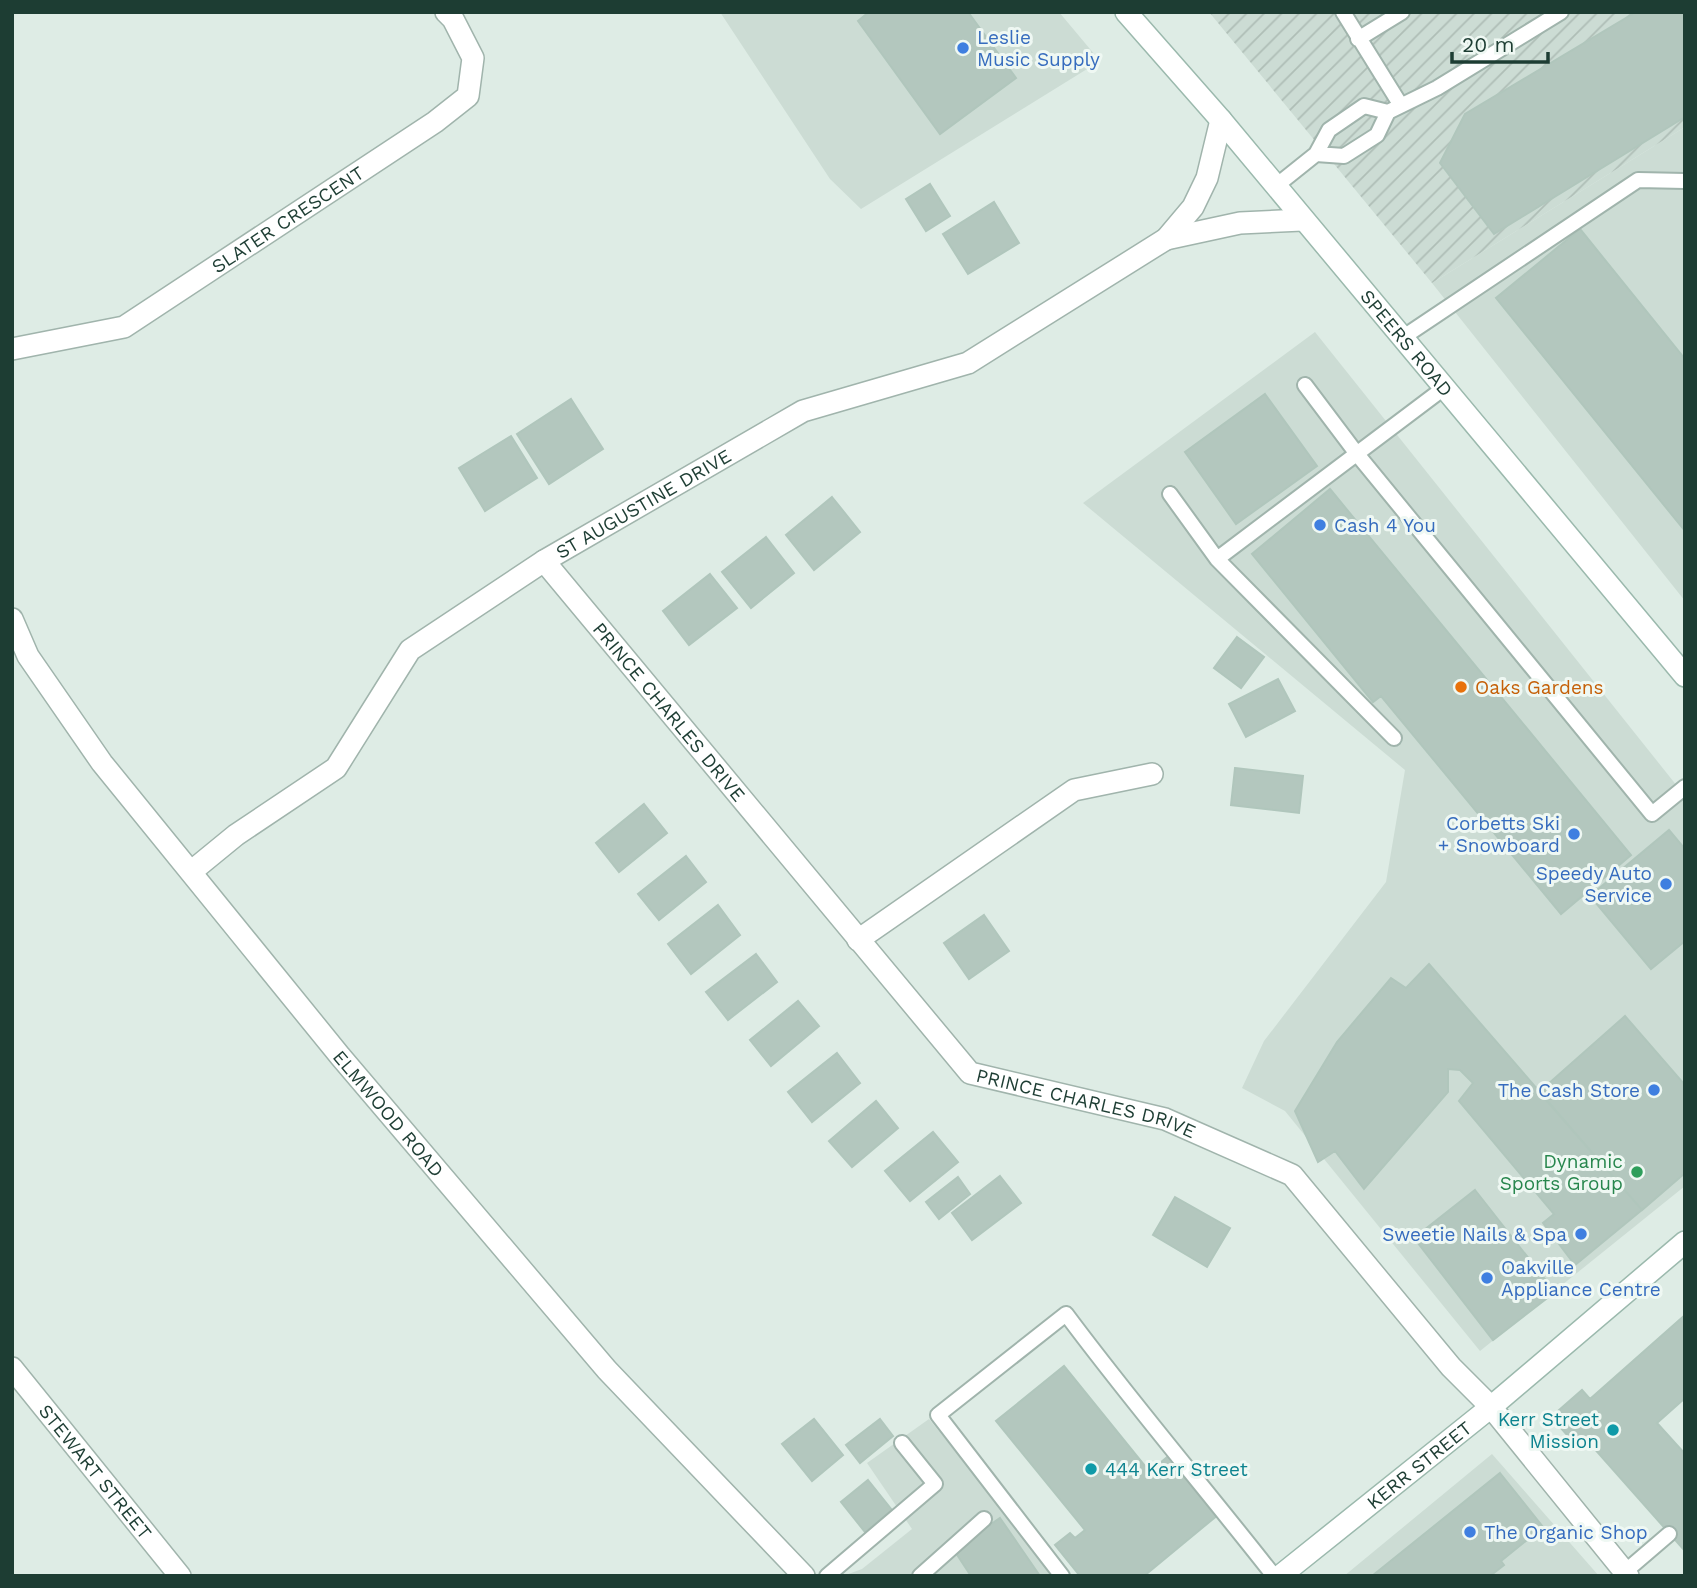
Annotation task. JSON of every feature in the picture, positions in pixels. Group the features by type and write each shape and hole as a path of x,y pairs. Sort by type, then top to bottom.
{"street":[{"name":"SLATER CRESCENT","path":"12,349 124,327 435,122 468,96 473,58 453,19 446,12"},
{"name":"SPEERS ROAD","path":"1126,12 1221,120 1685,676"},
{"name":"ST AUGUSTINE DRIVE","path":"192,871 236,835 336,768 410,650 544,561 803,411 968,363 1166,239 1194,207 1207,178 1221,120"},
{"name":"ST AUGUSTINE DRIVE","path":"1166,239 1240,223 1302,220"},
{"name":"PRINCE CHARLES DRIVE","path":"544,561 970,1073 1165,1119 1292,1175 1451,1367 1491,1407 1625,1574"},
{"name":"ELMWOOD ROAD","path":"12,619 20,661 340,1056 607,1370 804,1576"},
{"path":"858,940 1074,790 1152,774"},
{"name":"KERR STREET","path":"1280,1576 1491,1407 1685,1242"},
{"name":"STEWART STREET","path":"12,1368 180,1576"}],"lane":[{"path":"1343,12 1394,108"},
{"path":"1358,39 1402,12"},
{"path":"1276,186 1316,154 1329,130 1364,106 1394,108 1437,88 1561,12"},
{"path":"1316,154 1344,156 1377,135 1394,108"},
{"path":"1402,338 1638,180 1685,181"},
{"path":"1305,385 1357,454 1652,814 1685,787"},
{"path":"1217,559 1444,388"},
{"path":"1170,494 1217,559 1394,738"},
{"path":"1062,1576 938,1415 1066,1314 1139,1412 1164,1437 1274,1576"},
{"path":"827,1576 935,1484 902,1443"},
{"path":"920,1576 984,1519"},
{"path":"1625,1574 1669,1534"}],"shaded area":[{"path":"720,12 1059,12 1100,61 861,209 830,179"},
{"path":"1209,12 1685,12 1685,127 1432,283"},
{"path":"1685,127 1685,601 1432,283"},
{"path":"1315,332 1685,796 1685,1186 1480,1351 1285,1111 1242,1088 1264,1041 1386,882 1405,770 1083,503"},
{"path":"929,1419 1057,1576 843,1576 862,1569 912,1529 867,1463"},
{"path":"1492,1454 1599,1576 1344,1576"}],"building":[{"path":"869,12 968,12 1016,78 940,134 858,21"},
{"path":"1636,12 1685,12 1685,117 1494,234 1440,163 1465,114"},
{"path":"930,184 950,216 926,231 906,199"},
{"path":"994,202 1019,243 968,274 943,234"},
{"path":"1580,229 1685,359 1685,531 1496,298"},
{"path":"1265,394 1317,466 1236,524 1185,452"},
{"path":"571,399 603,449 549,484 517,434"},
{"path":"511,436 537,478 485,511 459,468"},
{"path":"1330,489 1631,855 1561,914 1381,696 1373,702 1252,554"},
{"path":"832,497 860,532 814,570 786,535"},
{"path":"766,537 794,573 751,608 722,572"},
{"path":"710,574 737,608 689,645 663,611"},
{"path":"1237,637 1264,657 1241,688 1214,668"},
{"path":"1278,679 1295,711 1246,737 1229,704"},
{"path":"1235,768 1303,776 1299,813 1231,805"},
{"path":"644,804 667,833 619,872 596,843"},
{"path":"1669,830 1685,849 1685,941 1651,969 1590,896"},
{"path":"686,856 706,882 659,920 638,894"},
{"path":"718,905 740,935 691,974 668,944"},
{"path":"984,915 1009,951 969,979 944,943"},
{"path":"756,954 777,982 728,1020 706,992"},
{"path":"1429,964 1642,1210 1575,1265 1543,1223 1554,1214 1459,1101 1473,1083 1460,1070 1448,1069 1448,1092 1364,1189 1335,1151 1318,1162 1295,1111 1337,1042 1391,978 1406,988"},
{"path":"798,1001 819,1026 771,1066 750,1040"},
{"path":"1625,1016 1685,1085 1685,1173 1642,1210 1539,1092"},
{"path":"837,1053 860,1083 812,1122 788,1092"},
{"path":"876,1101 898,1128 852,1167 829,1141"},
{"path":"933,1132 958,1162 910,1201 885,1171"},
{"path":"1000,1176 1021,1203 972,1240 952,1213"},
{"path":"958,1177 970,1194 939,1219 926,1202"},
{"path":"1475,1190 1555,1292 1493,1340 1414,1238"},
{"path":"1175,1197 1230,1228 1207,1267 1153,1235"},
{"name":"Kerr Street Mission","path":"1685,1315 1685,1398 1657,1423 1685,1454 1685,1551 1585,1438 1576,1445 1551,1417 1582,1390 1590,1399"},
{"name":"444 Kerr Street","path":"1064,1366 1153,1476 1159,1471 1155,1467 1171,1454 1219,1514 1144,1576 1080,1576 1055,1545 1070,1533 1075,1538 1085,1530 996,1421"},
{"path":"814,1419 843,1455 812,1481 782,1444"},
{"path":"880,1419 893,1436 860,1463 846,1445"},
{"path":"1500,1473 1543,1527 1501,1561 1504,1565 1490,1576 1372,1576"},
{"path":"868,1480 892,1510 865,1532 841,1502"},
{"path":"1000,1518 1040,1576 971,1576 954,1550"}],"place":[{"name":"Leslie Music Supply","path":"963,48"},
{"name":"Cash 4 You","path":"1320,525"},
{"name":"Oaks Gardens","path":"1461,687"},
{"name":"Corbetts Ski + Snowboard","path":"1574,834"},
{"name":"Speedy Auto Service","path":"1666,884"},
{"name":"The Cash Store","path":"1654,1090"},
{"name":"Dynamic Sports Group","path":"1637,1172"},
{"name":"Sweetie Nails & Spa","path":"1581,1234"},
{"name":"Oakville Appliance Centre","path":"1487,1278"},
{"name":"Kerr Street Mission","path":"1613,1430"},
{"name":"444 Kerr Street","path":"1091,1469"},
{"name":"The Organic Shop","path":"1470,1532"}]}
